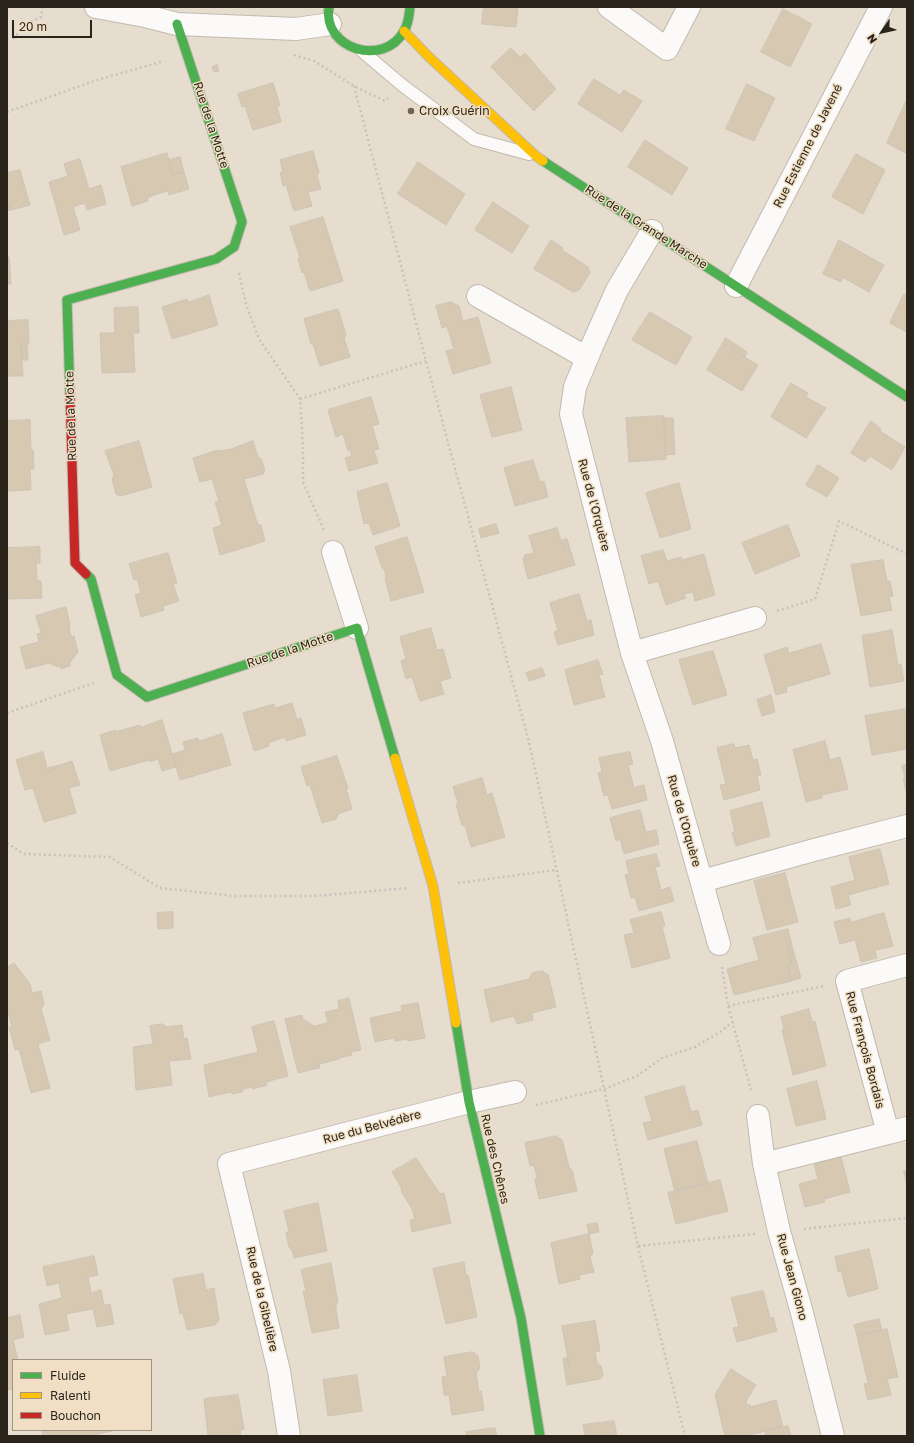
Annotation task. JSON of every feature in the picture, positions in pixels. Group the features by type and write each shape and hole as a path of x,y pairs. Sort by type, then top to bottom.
{"street":[{"path":"96,7 145,16 177,24 296,29 329,16 337,36 348,46 363,52 375,52 387,48 397,41 404,31 409,19 410,7"},
{"path":"609,7 667,49 689,7"},
{"name":"Rue Estienne de Javené","path":"736,286 881,7"},
{"name":"Rue de la Motte","path":"177,24 242,222 234,247 216,259 67,300 75,563 91,579 117,675 147,697 357,628"},
{"name":"Rue de la Grande Marche","path":"404,31 429,57 536,156 907,397"},
{"name":"Rue de l'Orquère","path":"652,231 617,290 586,358 575,387 571,414 632,653 662,741 719,944"},
{"path":"478,296 586,358"},
{"path":"333,552 433,886"},
{"path":"632,653 755,618"},
{"path":"702,881 907,826"},
{"name":"Rue des Chênes","path":"433,886 469,1102 521,1318 540,1436"},
{"name":"Rue François Bordais","path":"764,1164 897,1131 847,981 907,966"},
{"name":"Rue du Belvédère","path":"229,1164 469,1102 515,1092"},
{"name":"Rue Jean Giono","path":"758,1116 764,1164 779,1231 802,1313 833,1436"},
{"name":"Rue de la Gibelière","path":"229,1164 279,1371 289,1436"}],"lane":[{"path":"363,52 402,85 474,139 536,156"}],"path":[{"path":"13,39 25,25 41,17 42,7"},
{"path":"354,86 426,361 529,742 638,1246 685,1436"},
{"path":"234,247 246,304 259,338 300,400 303,446 303,482 333,552"},
{"path":"300,400 426,361"},
{"path":"755,618 815,599 839,521 907,554"},
{"path":"7,713 117,675"},
{"path":"7,843 24,854 110,857 160,888 235,896 314,896 433,886 556,870"},
{"path":"719,944 728,1006 758,1116"},
{"path":"728,1006 847,981"},
{"path":"534,1106 604,1089 636,1076 662,1058 695,1047 720,1032 733,1022"},
{"path":"638,1246 907,1218"}],"building":[{"path":"484,7 518,7 516,27 482,24"},
{"path":"783,9 812,24 790,67 761,52"},
{"path":"511,48 520,57 525,53 556,89 534,111 491,67"},
{"path":"217,65 219,71 214,72 212,67"},
{"path":"594,79 620,95 624,90 642,101 622,132 578,104"},
{"path":"273,83 280,105 277,106 281,122 253,130 245,106 242,107 238,94"},
{"path":"747,84 775,98 754,141 726,129"},
{"path":"907,99 907,154 887,143"},
{"path":"645,140 688,168 672,195 628,167"},
{"path":"313,151 319,172 317,176 321,189 308,192 312,206 294,211 286,185 283,186 280,172 283,172 280,160"},
{"path":"167,153 173,175 184,172 189,189 169,195 168,191 157,194 147,198 148,201 132,206 121,167"},
{"path":"856,154 885,170 863,214 832,197"},
{"path":"180,157 184,172 173,175 169,160"},
{"path":"80,159 89,189 101,185 106,204 87,210 85,203 73,207 80,230 64,235 49,182 68,176 64,164"},
{"path":"418,162 465,194 446,225 398,194"},
{"path":"20,170 30,205 11,210 10,206 7,207 7,173"},
{"path":"493,202 529,226 512,253 475,230"},
{"path":"10,206 11,210 7,211 7,207"},
{"path":"323,217 343,281 310,291 304,272 302,273 298,259 300,258 290,227"},
{"path":"551,240 563,248 562,250 588,267 590,273 579,290 573,292 534,269"},
{"path":"839,240 884,265 869,292 842,277 841,282 823,274"},
{"path":"7,257 9,257 11,284 7,284"},
{"path":"904,294 907,295 907,332 890,323"},
{"path":"209,295 218,325 172,339 162,307 187,299 188,302"},
{"path":"451,302 459,306 463,321 478,317 491,363 453,374 446,351 454,349 447,326 442,328 436,306"},
{"path":"138,307 139,333 133,333 135,372 102,373 100,333 115,333 114,308"},
{"path":"338,309 346,335 344,338 350,357 320,366 313,344 311,344 304,319"},
{"path":"650,312 692,337 676,365 632,340"},
{"path":"28,320 29,344 21,344 23,376 7,376 7,321"},
{"path":"726,338 735,344 732,350 758,365 742,391 707,370"},
{"path":"21,344 27,344 28,360 22,360"},
{"path":"735,344 747,352 745,358 732,350"},
{"path":"791,383 808,393 806,397 826,408 806,438 771,417"},
{"path":"511,387 522,430 492,437 480,395"},
{"path":"371,397 379,424 372,426 379,449 374,450 378,463 349,471 345,458 352,456 350,450 348,451 343,434 336,437 328,410"},
{"path":"664,416 666,459 629,462 626,418"},
{"path":"664,418 673,418 675,454 666,455"},
{"path":"30,420 31,450 33,450 34,469 30,469 31,490 7,491 7,421"},
{"path":"871,421 881,429 880,431 905,447 892,470 870,456 865,462 851,453"},
{"path":"139,441 152,487 121,496 116,494 112,479 114,475 105,451"},
{"path":"253,441 258,457 261,459 265,470 263,474 244,479 258,525 261,525 265,541 220,555 213,528 222,525 215,502 219,501 212,479 200,482 193,458 218,450 231,449"},
{"path":"533,460 540,482 544,481 548,497 515,506 504,468"},
{"path":"818,465 839,478 827,497 806,485"},
{"path":"387,483 400,526 373,535 369,523 364,524 357,492"},
{"path":"679,483 691,529 660,538 646,493"},
{"path":"496,524 499,533 481,538 479,529"},
{"path":"788,525 800,556 755,574 742,543"},
{"path":"557,528 564,550 570,549 575,565 528,579 523,559 525,555 534,553 529,536"},
{"path":"407,537 424,592 391,601 384,569 382,568 375,547"},
{"path":"567,539 570,549 564,550 561,541"},
{"path":"40,547 40,563 36,563 37,581 41,581 42,598 7,599 7,548"},
{"path":"663,550 667,561 681,557 682,560 704,554 715,595 695,601 693,592 684,594 686,598 666,605 658,581 649,584 641,556"},
{"path":"168,553 177,583 173,584 179,601 163,606 164,610 141,617 135,595 141,593 137,579 134,580 129,564"},
{"path":"883,560 887,581 890,581 893,596 889,597 892,610 861,616 851,565"},
{"path":"579,594 587,621 591,620 594,635 558,645 554,632 558,630 550,603"},
{"path":"66,607 70,632 72,637 74,636 78,653 69,664 70,666 61,669 61,666 58,667 49,663 26,669 20,647 39,642 37,634 41,633 36,616"},
{"path":"431,628 437,650 443,649 451,678 440,681 444,694 420,701 412,677 406,679 401,661 406,659 400,637"},
{"path":"892,630 898,665 901,664 904,681 870,687 862,636"},
{"path":"821,644 830,674 786,687 787,692 776,695 764,655 787,647 789,653"},
{"path":"713,651 727,695 693,705 679,660"},
{"path":"598,660 603,674 599,675 605,697 574,705 565,670"},
{"path":"542,668 545,676 529,681 526,673"},
{"path":"771,695 775,712 762,716 757,700"},
{"path":"292,703 297,720 301,718 306,735 286,741 285,737 268,743 269,746 254,751 243,713 274,704 275,708"},
{"path":"907,709 907,749 872,755 865,716"},
{"path":"162,720 176,767 162,771 158,759 150,762 149,760 110,771 100,735 115,730 115,732 140,725 141,727"},
{"path":"222,734 231,765 180,780 172,754 185,750 183,742 198,738 199,741"},
{"path":"825,741 830,760 840,757 848,789 822,795 822,798 806,802 793,750"},
{"path":"734,744 735,748 749,745 753,760 757,759 761,775 757,776 760,790 724,800 720,785 726,784 717,748"},
{"path":"43,752 48,772 54,770 57,766 72,761 80,785 69,788 76,813 44,822 33,788 25,790 16,760"},
{"path":"630,752 633,764 628,765 634,788 644,785 647,800 612,809 608,795 604,796 598,773 602,772 599,758"},
{"path":"337,756 348,788 346,789 352,809 338,814 336,819 322,823 310,785 307,786 301,767"},
{"path":"907,764 907,794 903,779 905,778 902,766"},
{"path":"57,766 54,770 48,772 48,768"},
{"path":"482,778 487,795 492,793 505,837 471,847 465,825 462,826 456,804 458,803 453,787"},
{"path":"762,802 770,836 736,846 732,832 735,832 730,811"},
{"path":"640,810 646,832 656,830 659,844 624,854 620,839 616,841 610,818"},
{"path":"880,849 889,884 848,895 851,905 836,909 831,887 855,880 849,857"},
{"path":"656,854 660,866 655,867 661,890 670,887 674,901 639,911 635,897 631,898 625,875 629,874 626,861"},
{"path":"785,873 798,922 767,930 754,881"},
{"path":"173,912 173,928 158,929 157,913"},
{"path":"661,912 665,926 662,927 670,958 632,968 624,935 634,933 630,920"},
{"path":"884,913 893,946 875,950 877,958 861,962 855,940 840,944 834,922 850,918 851,922"},
{"path":"788,929 792,946 788,947 792,963 787,964 791,981 734,995 727,969 759,960 753,938"},
{"path":"792,946 801,978 791,981 787,964 792,963 788,947"},
{"path":"14,963 30,984 32,993 41,991 44,1004 41,1009 50,1040 38,1044 50,1088 31,1093 19,1049 15,1050 9,1027 12,1027 7,1008 7,968"},
{"path":"543,971 548,974 556,1007 532,1013 533,1020 517,1024 514,1016 491,1022 484,990 529,979 532,973"},
{"path":"349,998 361,1050 351,1052 352,1055 312,1066 314,1069 298,1073 285,1019 302,1015 303,1019 314,1026 328,1023 325,1012 339,1009 338,1001"},
{"path":"418,1003 425,1038 408,1041 408,1039 395,1041 394,1038 375,1042 370,1018 402,1011 401,1006"},
{"path":"809,1009 812,1022 815,1021 826,1066 793,1075 782,1030 784,1029 781,1017"},
{"path":"274,1021 288,1076 266,1082 267,1085 253,1089 252,1087 244,1089 242,1092 233,1094 230,1092 209,1097 204,1065 258,1052 252,1027"},
{"path":"162,1024 167,1027 182,1025 184,1039 187,1038 191,1059 169,1061 172,1085 136,1090 133,1047 153,1044 150,1026"},
{"path":"319,1064 320,1068 314,1069 312,1066"},
{"path":"817,1081 826,1119 796,1126 787,1089"},
{"path":"684,1086 691,1112 698,1110 702,1125 648,1140 643,1123 652,1121 645,1097"},
{"path":"556,1136 562,1140 577,1191 539,1199 535,1180 537,1177 534,1165 530,1166 525,1143"},
{"path":"697,1141 708,1183 675,1192 664,1149"},
{"path":"839,1149 850,1192 824,1199 825,1202 805,1207 799,1184 818,1179 812,1156"},
{"path":"416,1158 440,1194 444,1193 451,1223 412,1232 410,1220 415,1219 412,1209 392,1172"},
{"path":"904,1171 907,1171 907,1185"},
{"path":"720,1180 728,1211 676,1224 668,1193"},
{"path":"318,1203 327,1251 294,1258 292,1250 289,1247 286,1233 289,1231 284,1211"},
{"path":"597,1223 599,1232 589,1234 587,1225"},
{"path":"589,1234 593,1253 590,1257 594,1272 579,1275 580,1279 559,1284 551,1243"},
{"path":"869,1249 878,1289 848,1297 841,1271 838,1272 835,1257"},
{"path":"94,1256 98,1275 88,1277 91,1293 101,1290 104,1305 110,1304 114,1324 97,1327 93,1309 66,1314 69,1330 45,1335 39,1304 62,1298 59,1283 47,1286 43,1267"},
{"path":"464,1262 466,1276 468,1275 477,1317 446,1324 433,1269"},
{"path":"331,1263 338,1303 336,1303 336,1309 339,1328 312,1333 303,1291 306,1291 301,1270"},
{"path":"203,1274 206,1290 214,1288 219,1320 215,1325 187,1330 183,1313 180,1314 173,1279"},
{"path":"763,1291 770,1318 773,1317 777,1331 737,1342 733,1328 739,1327 731,1298"},
{"path":"20,1315 24,1337 13,1340 18,1359 12,1359 12,1389 7,1390 7,1318"},
{"path":"879,1319 882,1330 857,1336 854,1325"},
{"path":"595,1321 600,1351 595,1352 597,1363 601,1366 603,1375 600,1379 567,1385 564,1366 569,1365 562,1326"},
{"path":"887,1329 898,1377 887,1379 891,1395 868,1400 864,1384 868,1383 857,1336"},
{"path":"473,1352 478,1356 480,1368 476,1373 484,1410 452,1415 449,1395 444,1395 442,1377 447,1376 444,1357"},
{"path":"567,1358 569,1365 564,1366 563,1359"},
{"path":"731,1369 756,1385 746,1401 747,1405 750,1405 750,1407 776,1400 783,1427 744,1436 725,1436 715,1395"},
{"path":"357,1375 362,1411 328,1416 323,1380"},
{"path":"238,1395 244,1429 240,1430 241,1436 208,1436 204,1399"},
{"path":"614,1421 617,1436 585,1436 583,1425"},
{"path":"788,1426 791,1436 766,1436 765,1431"},
{"path":"495,1428 497,1436 467,1436 466,1432"},
{"path":"112,1431 97,1434 97,1436 43,1436 42,1432"}],"traffic: fast":[{"path":"329,7 329,22 335,34 344,43 356,49 370,51 383,49 395,42 406,28 410,7"},
{"path":"70,395 67,300 216,259 234,247 242,222 177,24"},
{"path":"543,161 907,397"},
{"path":"86,574 91,579 117,675 147,697 357,628 395,758"},
{"path":"456,1023 469,1102 521,1318 540,1436"}],"traffic: slow":[{"path":"404,31 429,57 543,161"},
{"path":"395,758 433,886 456,1023"}],"traffic: jam":[{"path":"70,395 75,563 86,574"}],"place":[{"name":"Croix Guérin","path":"411,111"}]}
